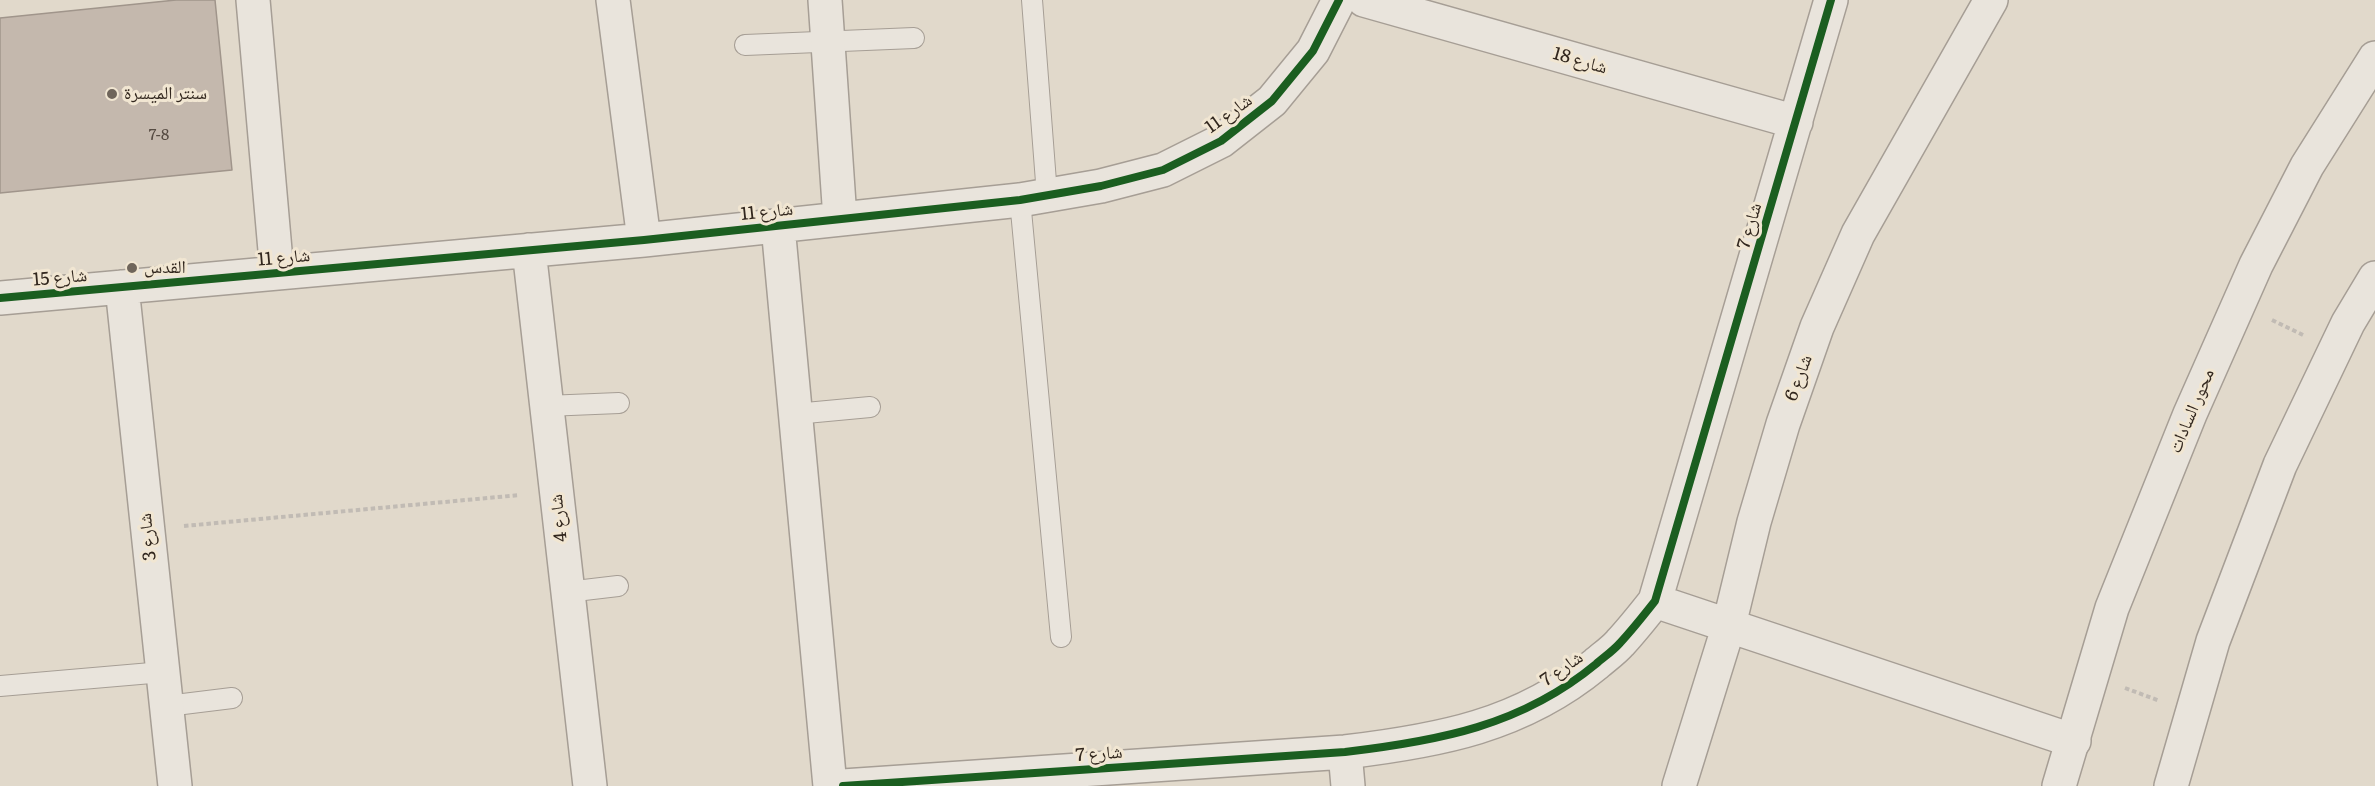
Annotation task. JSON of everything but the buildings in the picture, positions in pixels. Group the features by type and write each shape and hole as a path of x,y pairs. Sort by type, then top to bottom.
{"street":[{"path":"253,0 278,273"},
{"path":"613,0 644,240"},
{"path":"825,0 840,219"},
{"name":"شارع 11","path":"122,287 644,240 1033,198 1101,186 1163,170 1221,141 1272,101 1312,51 1339,0"},
{"name":"شارع 18","path":"1364,0 1797,122"},
{"name":"شارع 7","path":"843,786 944,783 1345,752 1412,744 1473,729 1527,710 1576,681 1619,645 1655,601 1831,0"},
{"name":"شارع 6","path":"1679,786 1729,625 1757,511 1783,424 1817,327 1858,234 1991,0"},
{"name":"محور السادات","path":"2059,786 2112,608 2190,414 2238,304 2307,166 2375,58"},
{"path":"778,226 830,786"},
{"name":"شارع 4","path":"529,250 590,786"},
{"path":"2171,786 2213,641 2280,465 2348,323 2375,278"},
{"name":"شارع 15","path":"0,298 122,287"},
{"name":"شارع 3","path":"122,287 176,786"},
{"path":"1655,601 2074,741"},
{"path":"1345,752 1348,786"}],"lane":[{"path":"1032,0 1033,198 1061,637"},
{"path":"745,45 914,38"},
{"path":"546,406 619,403"},
{"path":"795,414 870,407"},
{"path":"567,592 618,586"},
{"path":"0,686 163,672"},
{"path":"167,706 232,698"}],"path":[{"path":"2238,304 2335,351"},
{"path":"147,530 556,492"},
{"path":"2093,675 2192,713"}],"cycle path":[{"path":"0,298 644,240 1020,200 1101,186 1163,170 1221,141 1272,101 1313,51 1339,0"},
{"path":"843,786 1379,748 1446,736 1508,716 1567,685 1596,664 1617,646 1655,601 1831,0"}],"place":[{"name":"سنتر الميسرة","path":"112,94"},
{"name":"القدس","path":"132,268"}]}
